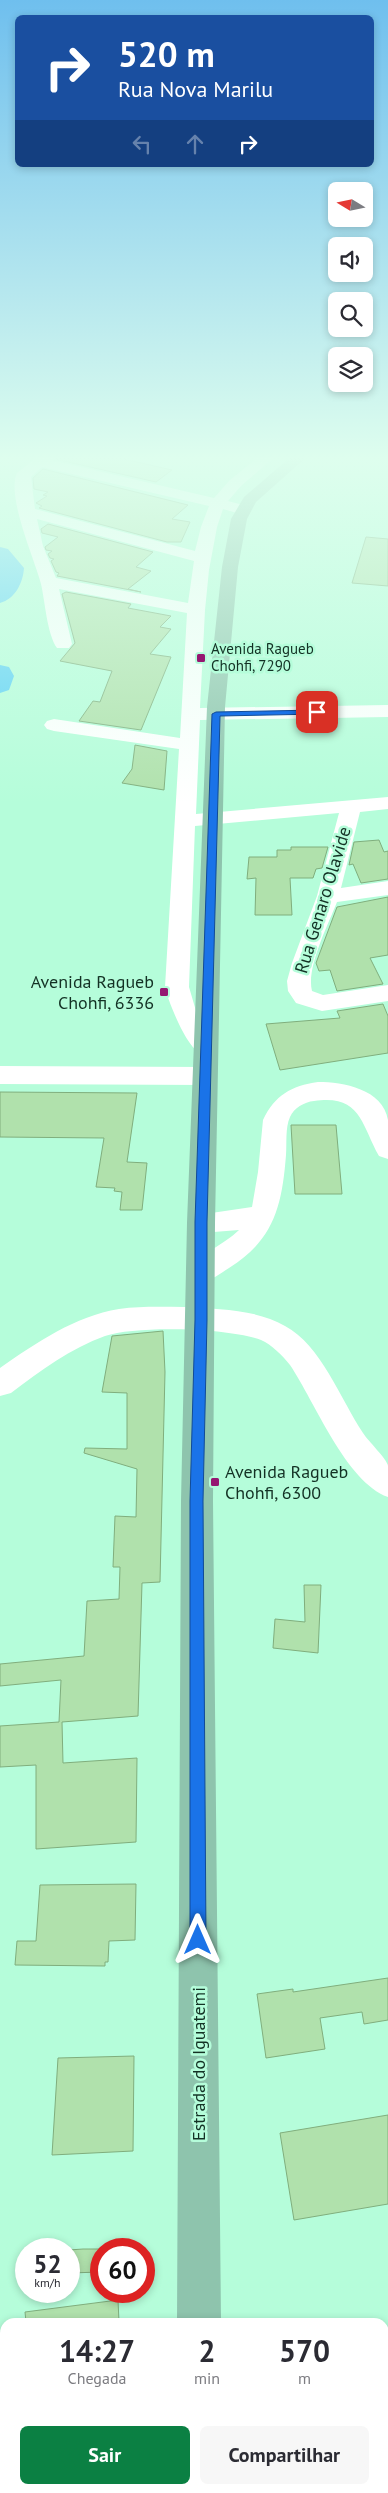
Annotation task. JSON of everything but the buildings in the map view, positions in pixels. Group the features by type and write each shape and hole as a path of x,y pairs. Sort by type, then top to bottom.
{"main road":[{"name":"Estrada do Iguatemi","path":"199,2318 197,1501 201,1222 210,871 200,819 204,714 221,645 230,570"}],"street":[{"path":"44,570 50,582 63,644"},
{"path":"201,570 196,610 204,714 190,745 200,819 388,803"},
{"path":"50,582 196,610"},
{"path":"204,714 388,711"},
{"path":"54,725 190,745"},
{"name":"Rua Genaro Olavide","path":"352,807 328,896 303,964 299,982 300,991 304,997 322,1003 388,993"},
{"path":"328,896 388,888"},
{"path":"0,1075 205,1076"},
{"path":"201,1272 238,1248 252,1234 263,1214 270,1191 276,1120 281,1109 289,1100 316,1092 341,1094 360,1100 368,1107 388,1149"},
{"path":"201,1222 247,1219 263,1214"},
{"path":"0,1384 73,1336 104,1324 137,1320 201,1320 264,1329 280,1336 299,1355 363,1456 388,1483"}],"waterway":[{"path":"0,596 12,580 13,570"},
{"path":"0,672 2,676 0,685"}],"place":[{"name":"Avenida Ragueb Chohfi, 7290","path":"201,658"},
{"name":"Avenida Ragueb Chohfi, 6336","path":"164,992"},
{"name":"Avenida Ragueb Chohfi, 6300","path":"215,1482"}],"route":[{"path":"198,1940 197,1501 201,1222 216,714 317,712"}]}
